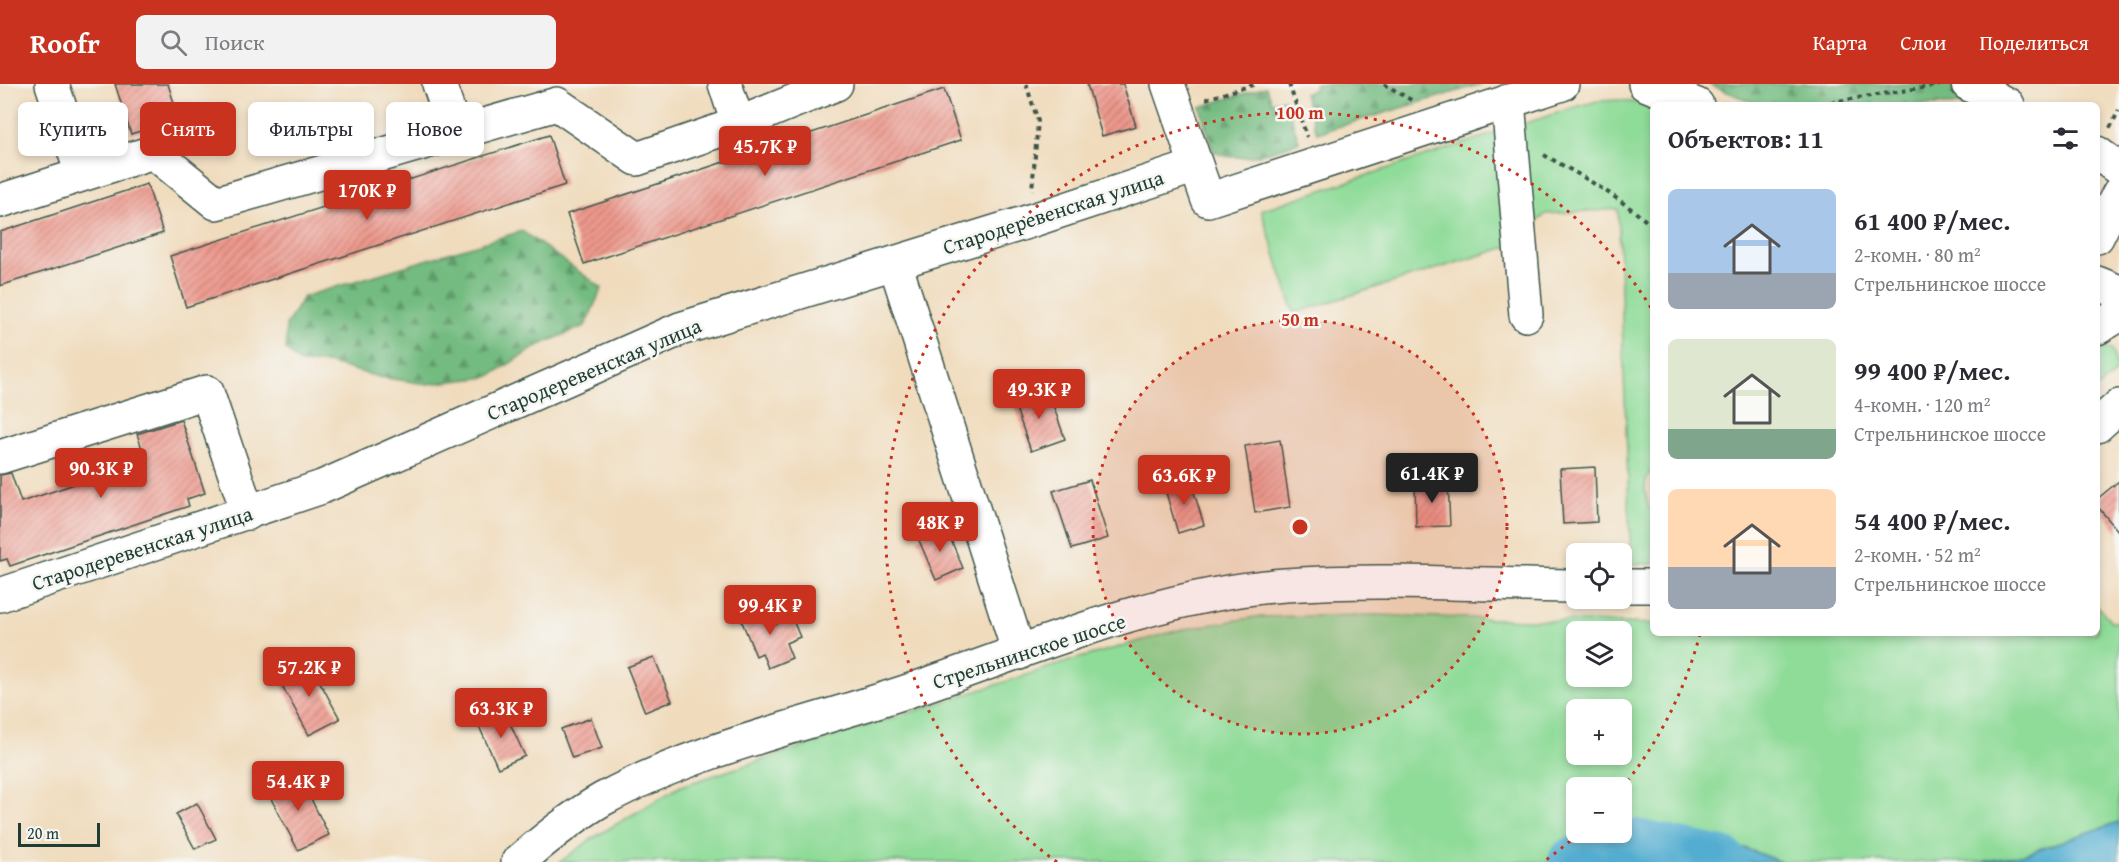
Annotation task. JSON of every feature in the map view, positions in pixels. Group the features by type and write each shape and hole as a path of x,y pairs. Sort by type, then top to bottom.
{"street":[{"path":"52,84 82,174"},
{"path":"439,84 445,102"},
{"path":"725,84 738,124"},
{"path":"484,126 557,104 637,159 738,124 836,84"},
{"path":"1172,96 1208,200 1562,84"},
{"path":"1645,84 1690,102"},
{"path":"1968,84 2002,102"},
{"path":"1508,101 1526,315"},
{"path":"0,201 153,152 216,203 386,154"},
{"path":"2100,155 2119,169"},
{"name":"Стародеревенская улица","path":"0,595 322,487 680,329 1023,223 1196,166"},
{"path":"2100,231 2119,193"},
{"path":"895,263 1019,653"},
{"path":"2100,284 2119,292"},
{"path":"2100,326 2119,315"},
{"path":"0,457 207,392 248,513"},
{"path":"2100,423 2119,406"},
{"name":"Стрельнинское шоссе","path":"518,862 603,800 689,761 1107,623 1196,598 1284,585 1392,583 1566,586"},
{"path":"1632,586 1650,586"}],"path":[{"path":"1023,223 1033,187 1038,121 1026,84"},
{"path":"1172,96 1256,84"},
{"path":"1289,84 1316,165"},
{"path":"1384,84 1422,104"},
{"path":"1832,102 1946,84"},
{"path":"1511,136 1597,184 1635,210 1650,224"}],"green space":[{"path":"1314,84 1482,84 1317,133 1304,94 1315,89"},
{"path":"1708,84 1956,84 1997,102 1752,102"},
{"path":"1266,87 1272,102 1285,99 1299,142 1256,156 1234,157 1213,151 1200,107"},
{"path":"1620,100 1650,105 1650,474 1645,488 1650,509 1650,564 1632,564 1618,209 1546,214 1507,247 1294,313 1261,210 1598,101"},
{"path":"522,231 602,288 585,326 539,345 488,377 427,384 379,377 327,363 300,363 286,350 286,326 303,297"},
{"path":"2100,346 2112,350 2117,368 2113,375 2100,386"},
{"path":"2100,609 2111,621 2119,622 2119,822 2021,855 1982,862 1781,862 1744,848 1634,849 1578,862 560,862 593,838 681,786 1073,660 1179,630 1256,617 1376,615 1566,621 1566,687 1632,687 1632,623 1650,624 1650,636 2100,636"}],"water":[{"path":"2119,822 2119,862 1982,862 2021,855"},
{"path":"1744,848 1781,862 1578,862 1634,849"}],"building":[{"path":"115,84 168,84 174,102 140,102 140,131 131,134 128,125 128,102 121,102"},
{"path":"1087,84 1123,84 1136,126 1102,136"},
{"path":"944,89 961,140 584,264 567,214"},
{"path":"549,135 565,185 186,307 170,256"},
{"path":"147,184 163,233 0,286 0,232"},
{"path":"1047,388 1065,439 1031,451 1013,400"},
{"path":"181,420 205,493 187,499 189,506 10,566 7,559 0,561 0,475 11,473 21,502 146,460 137,434"},
{"path":"1280,440 1290,507 1255,513 1245,446"},
{"path":"1595,467 1597,522 1563,524 1560,469"},
{"path":"1190,479 1204,525 1178,533 1164,486"},
{"path":"1090,480 1108,538 1072,549 1053,491"},
{"path":"1448,480 1450,526 1416,527 1415,482"},
{"path":"2119,481 2119,532 2100,510 2100,497"},
{"path":"945,526 963,568 936,580 918,538"},
{"path":"768,606 776,624 792,618 800,637 786,643 792,658 768,668 762,653 756,656 740,617"},
{"path":"654,657 672,701 645,712 627,667"},
{"path":"309,662 340,719 309,735 278,678"},
{"path":"504,710 525,756 498,768 477,722"},
{"path":"591,718 602,748 572,758 561,729"},
{"path":"298,773 329,835 298,850 266,789"},
{"path":"197,803 216,839 195,849 176,814"}],"waterway":[{"path":"1573,862 1592,853 1636,844 1722,862"}]}
